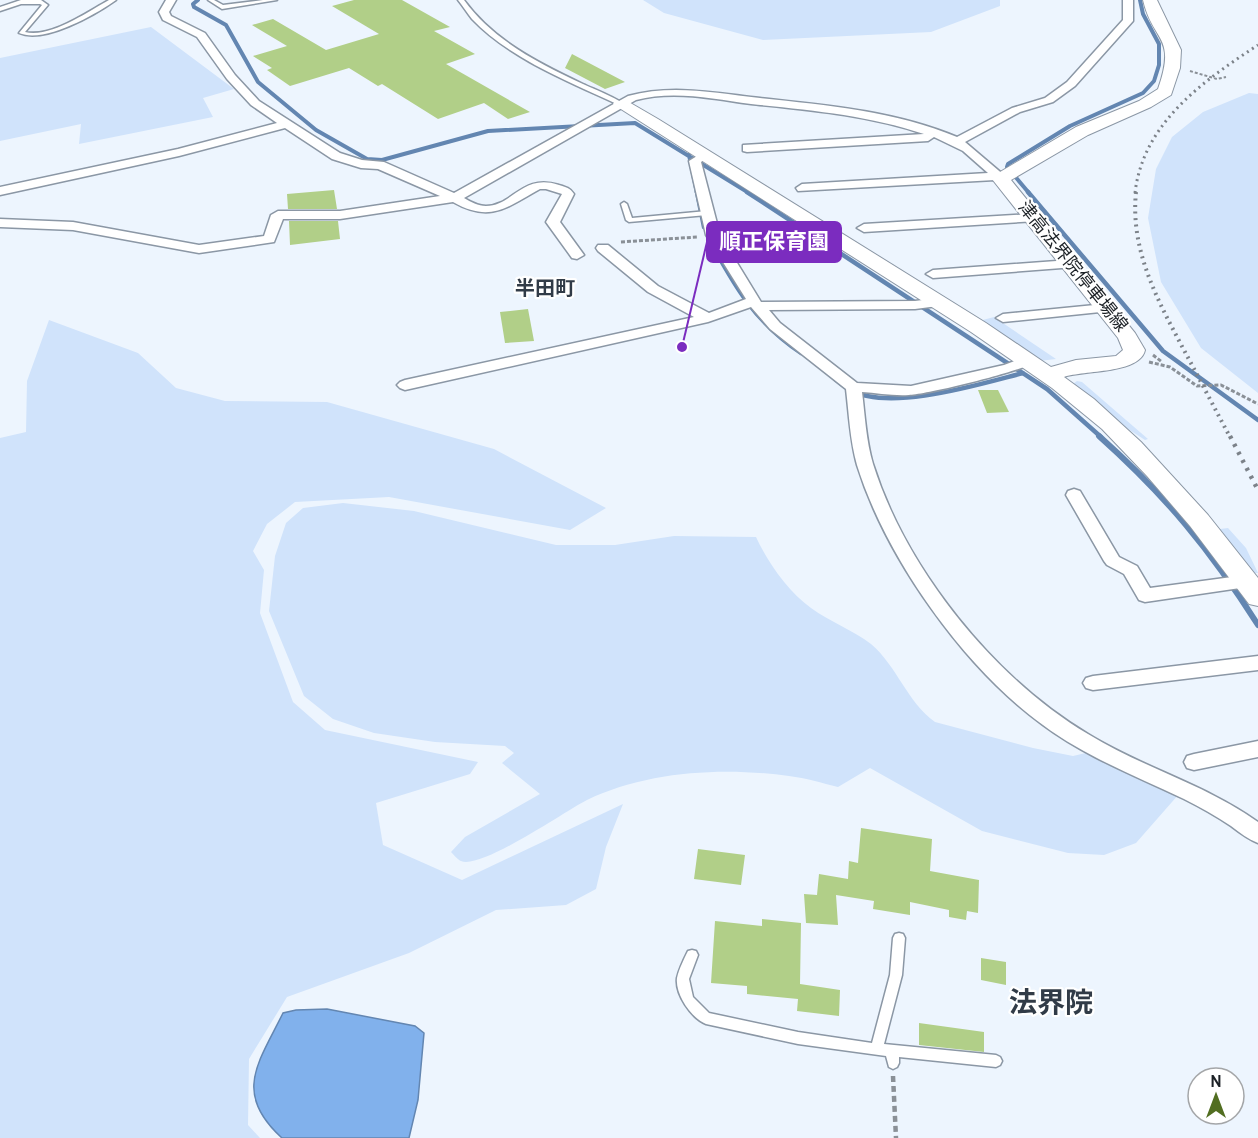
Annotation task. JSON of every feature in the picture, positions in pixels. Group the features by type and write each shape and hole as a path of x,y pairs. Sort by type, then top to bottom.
{"main road":[{"name":"津高法界院停車場線","path":"1026,367 1076,366 1128,360 1133,356 1132,344 1032,218 1006,175 1082,131 1146,104 1165,92 1173,57 1172,44 1145,10"},
{"path":"621,104 700,158 926,304 1087,405 1130,446 1221,546 1242,586"}],"street":[{"path":"171,0 164,12 167,18 201,35 231,77 255,103 336,156 361,164 380,165 474,208 487,210 497,208 537,186 547,185 566,191 567,198 553,222 577,255"},
{"path":"957,142 1016,110 1049,100 1064,90 1128,21 1128,0"},
{"path":"1128,21 1137,21 1145,10 1133,0"},
{"path":"0,223 73,226 199,249 269,238 278,215 340,215 455,198 621,104 640,95 659,93 693,94 858,114 944,136 957,142 1006,175"},
{"path":"0,191 179,152 285,124"},
{"path":"747,148 944,136"},
{"path":"700,158 703,214 751,303 775,326 854,391 911,391 1026,367"},
{"path":"802,188 1006,175"},
{"path":"864,228 1032,218"},
{"path":"603,248 653,289 708,318"},
{"path":"933,274 1070,264"},
{"path":"405,385 708,318 751,303 926,304"},
{"path":"1003,318 1105,308"},
{"path":"854,391 864,463 876,494 910,560 964,638 1017,694 1080,740 1191,792 1242,821 1258,834"},
{"path":"1074,495 1113,561 1131,570 1145,595 1242,586"},
{"path":"1093,683 1258,663"},
{"path":"1194,762 1258,749"}],"lane":[{"path":"0,9 21,2 41,2 45,5 22,33 38,35 65,25 113,0"},
{"path":"211,0 222,7 274,0"},
{"path":"461,0 468,13 506,44 543,66 621,104"},
{"path":"624,204 629,220 703,214"},
{"path":"877,1049 896,975 899,938"},
{"path":"692,955 683,979 688,1000 706,1018 798,1038 877,1049 892,1057 996,1061"}],"path":[{"path":"1171,69 1197,72 1217,78 1226,77"},
{"path":"603,248 624,241 672,240 704,236"},
{"path":"1128,360 1162,362 1198,387 1206,388 1215,384 1244,395 1258,404"},
{"path":"892,1057 896,1138"}],"shaded area":[{"path":"643,0 1000,0 1000,6 931,32 763,40 664,13"},
{"path":"151,27 234,89 203,98 213,117 79,144 81,124 0,141 0,58"},
{"path":"1249,93 1258,94 1258,393 1201,348 1161,282 1148,218 1156,169 1172,137 1203,112"},
{"path":"994,317 1056,359 1039,361 979,321"},
{"path":"49,320 138,353 176,388 225,401 327,402 494,449 606,508 570,530 389,497 295,502 267,524 253,551 264,570 260,613 293,702 325,730 478,762 470,774 376,803 383,845 462,880 623,804 606,847 596,889 566,905 496,910 409,953 287,997 249,1059 248,1125 260,1138 0,1138 0,438 26,432 27,381"},
{"path":"1077,381 1082,382 1148,439 1145,440 1111,418 1073,384"},
{"path":"343,503 414,511 556,545 615,545 674,536 756,537 766,557 794,593 818,613 871,644 888,663 925,714 935,722 1033,748 1073,756 1090,752 1179,794 1136,843 1104,855 1068,853 982,831 870,768 838,787 802,778 764,773 686,774 660,777 610,790 587,800 504,849 486,857 461,861 451,852 465,837 540,794 502,763 514,753 505,746 435,742 374,733 333,719 304,696 269,611 275,556 286,523 303,508"},
{"path":"1228,528 1246,548 1258,573 1253,573 1220,529"}],"water":[{"path":"327,1009 415,1026 424,1033 418,1100 409,1138 282,1138 267,1122 258,1106 254,1092 255,1077 259,1062 283,1013 296,1010"}],"building":[{"path":"354,0 402,0 450,27 434,31 475,54 446,64 530,112 508,119 484,103 438,119 382,84 378,86 349,68 290,86 267,70 272,68 253,56 287,46 252,25 273,19 326,50 379,34 332,6"},
{"path":"572,54 625,82 605,89 565,68"},
{"path":"334,190 337,209 288,209 287,194"},
{"path":"289,221 338,221 340,239 290,245"},
{"path":"528,309 534,341 505,343 500,312"},
{"path":"978,390 998,390 1009,412 987,413"},
{"path":"861,828 932,839 930,871 979,880 978,913 967,911 966,920 949,917 949,910 910,902 910,915 873,909 874,901 836,895 838,925 806,923 804,894 817,895 819,874 848,879 849,861 858,863"},
{"path":"698,849 745,855 741,885 694,879"},
{"path":"762,919 801,923 800,984 840,990 839,1016 797,1011 798,999 747,994 747,986 711,983 715,921 762,926"},
{"path":"981,958 1006,962 1006,985 981,980"},
{"path":"919,1023 984,1032 984,1052 919,1045"}],"waterway":[{"path":"198,0 193,4 194,7 226,25 258,82 316,130 367,159 382,160 488,131 635,123 689,156"},
{"path":"1029,193 1007,167 1008,164 1070,126 1143,93 1154,81 1159,65 1159,44 1143,14 1140,0"},
{"path":"689,156 749,193"},
{"path":"689,156 697,193"},
{"path":"697,192 704,227"},
{"path":"747,192 1023,373"},
{"path":"1028,192 1163,351 1258,420"},
{"path":"709,239 737,288 759,316 771,329 801,353"},
{"path":"835,379 850,390 867,396 888,398 935,394 1023,373"},
{"path":"1023,373 1047,389 1101,437"},
{"path":"1099,436 1186,524 1258,625"}],"railway":[{"path":"1135,193 1140,168 1150,145 1163,125 1197,89 1258,45"},
{"path":"1136,192 1137,235 1148,275 1165,314 1230,437"},
{"path":"1230,436 1258,490"}],"place":[{"name":"順正保育園","path":"682,347"}],"district":[{"name":"半田町","path":"545,290"},
{"name":"法界院","path":"1051,1005"}]}
